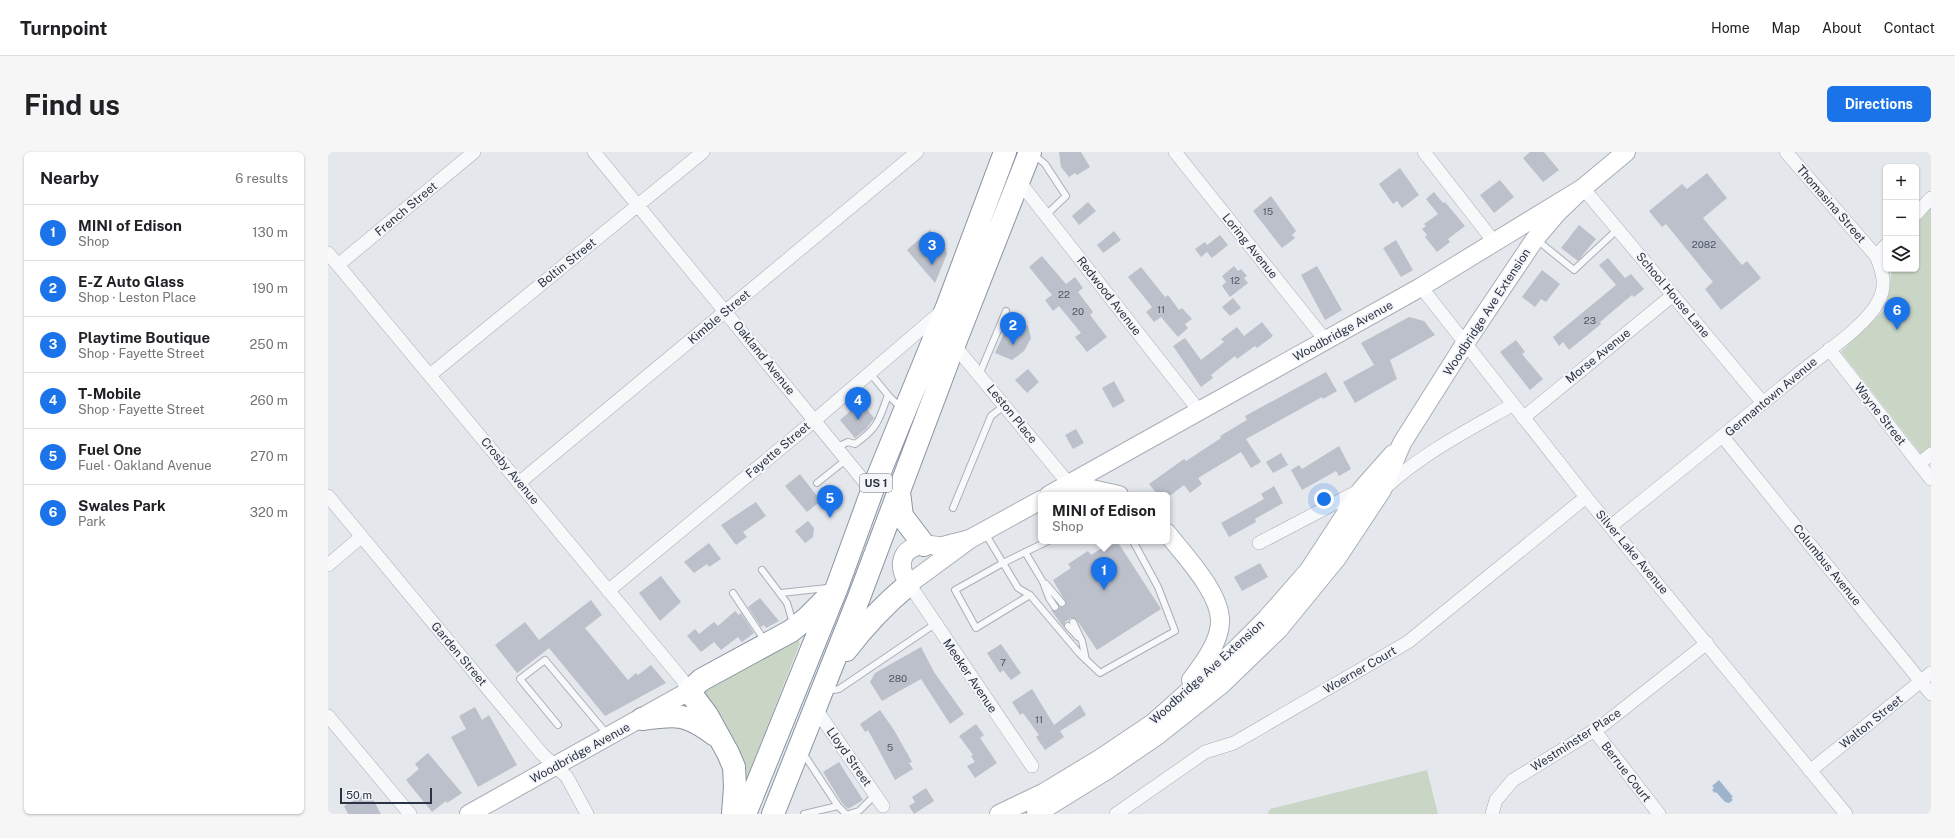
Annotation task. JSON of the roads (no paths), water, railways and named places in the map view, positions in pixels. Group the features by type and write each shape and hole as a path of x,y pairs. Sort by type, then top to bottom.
{"highway":[{"name":"US 1","path":"773,814 858,600 954,345 1030,152"},
{"name":"US 1","path":"745,814 837,587 872,491 947,307 1003,154"},
{"path":"899,492 902,516 924,545"},
{"path":"821,691 866,625 885,605 909,584"},
{"path":"733,814 736,787 734,767 707,715 689,692 701,680 794,628 807,618 837,587"},
{"path":"642,719 665,715 683,716 698,722 718,737"}],"main road":[{"name":"Woodbridge Avenue","path":"1054,492 1420,288 1583,188 1626,152"},
{"name":"Woodbridge Ave Extension","path":"999,814 1045,792 1101,758 1153,723 1234,651 1272,612 1309,570 1362,489 1402,443 1464,345 1535,238 1557,213 1583,188"},
{"name":"Woodbridge Ave Extension","path":"1036,814 1107,770 1158,735 1221,685 1279,629 1336,558 1382,490 1402,443"},
{"path":"1069,484 1105,492"},
{"path":"977,535 942,546 924,545 914,548 905,554 901,562 901,570 909,584 977,535 1038,502"},
{"path":"1153,723 1196,672 1216,640 1220,624 1219,610 1213,594 1170,537"},
{"name":"Woodbridge Avenue","path":"475,812 689,692"},
{"path":"1053,814 1107,770"}],"street":[{"name":"French Street","path":"338,265 474,152"},
{"name":"Oakland Avenue","path":"594,152 726,311 872,491"},
{"name":"Boltin Street","path":"430,374 703,152"},
{"name":"Kimble Street","path":"520,482 917,152"},
{"name":"Loring Avenue","path":"1175,152 1326,341"},
{"path":"1424,152 1495,243"},
{"name":"Thomasina Street","path":"1786,152 1876,256"},
{"name":"Redwood Avenue","path":"1018,180 1200,412"},
{"name":"School House Lane","path":"1583,188 1763,403"},
{"path":"1919,211 1931,198"},
{"path":"1876,256 1883,248"},
{"name":"Crosby Avenue","path":"328,253 520,482 681,678 689,692"},
{"name":"Germantown Avenue","path":"1611,526 1723,437 1864,319 1878,303 1882,292 1884,281 1882,270 1876,256"},
{"name":"Silver Lake Avenue","path":"1420,288 1586,497 1846,814"},
{"name":"Morse Avenue","path":"1523,418 1673,295"},
{"name":"Fayette Street","path":"608,591 815,420 947,307"},
{"name":"Leston Place","path":"954,345 1069,484"},
{"name":"Wayne Street","path":"1830,349 1931,479"},
{"path":"1382,490 1403,471 1430,452 1512,405"},
{"name":"Columbus Avenue","path":"1723,437 1926,677 1931,694"},
{"path":"1919,464 1931,454"},
{"path":"1259,543 1362,489"},
{"name":"Garden Street","path":"328,496 542,754 567,777 587,814"},
{"name":"Woerner Court","path":"1116,814 1205,752 1234,743 1408,642 1586,497"},
{"path":"328,565 361,537"},
{"name":"Meeker Avenue","path":"909,584 1032,766"},
{"name":"Westminster Place","path":"1492,814 1496,800 1513,780 1594,730 1706,643"},
{"name":"Walton Street","path":"1810,771 1926,677"},
{"name":"Lloyd Street","path":"821,691 879,801"},
{"path":"328,716 410,814"},
{"name":"Berrue Court","path":"1594,730 1659,814"}],"lane":[{"path":"1030,152 1045,164 1066,196 1046,215"},
{"path":"1535,238 1574,270 1618,229"},
{"path":"979,375 1006,312"},
{"path":"870,373 905,412"},
{"path":"837,447 848,442 855,444 869,434 878,423 888,394"},
{"path":"953,508 991,416 1004,406"},
{"path":"817,483 847,459"},
{"path":"977,535 1003,563 1018,588 1030,595 1086,660 1100,673 1175,631 1158,587 1135,544"},
{"path":"1030,595 976,628 955,590 1003,563 1042,544"},
{"path":"1025,552 1043,582 1049,598 1055,607"},
{"path":"762,570 781,593 792,615 794,628"},
{"path":"1043,582 1062,603"},
{"path":"781,593 837,587"},
{"path":"733,592 767,644"},
{"path":"821,691 839,689 935,624"},
{"path":"1071,624 1082,642 1086,660"},
{"path":"558,725 520,679 545,660 609,737"},
{"path":"799,747 838,806 846,814"},
{"path":"849,814 879,801"},
{"path":"804,814 838,806"}],"water":[{"path":"1719,780 1733,797 1731,798 1733,800 1729,803 1725,802 1716,792 1715,793 1712,790 1714,788 1712,786"}],"place":[{"name":"Playtime Boutique","path":"932,265"},
{"name":"Swales Park","path":"1897,330"},
{"name":"E-Z Auto Glass","path":"1013,345"},
{"name":"T-Mobile","path":"858,420"},
{"name":"Fuel One","path":"830,518"},
{"name":"MINI of Edison","path":"1104,590"}]}
